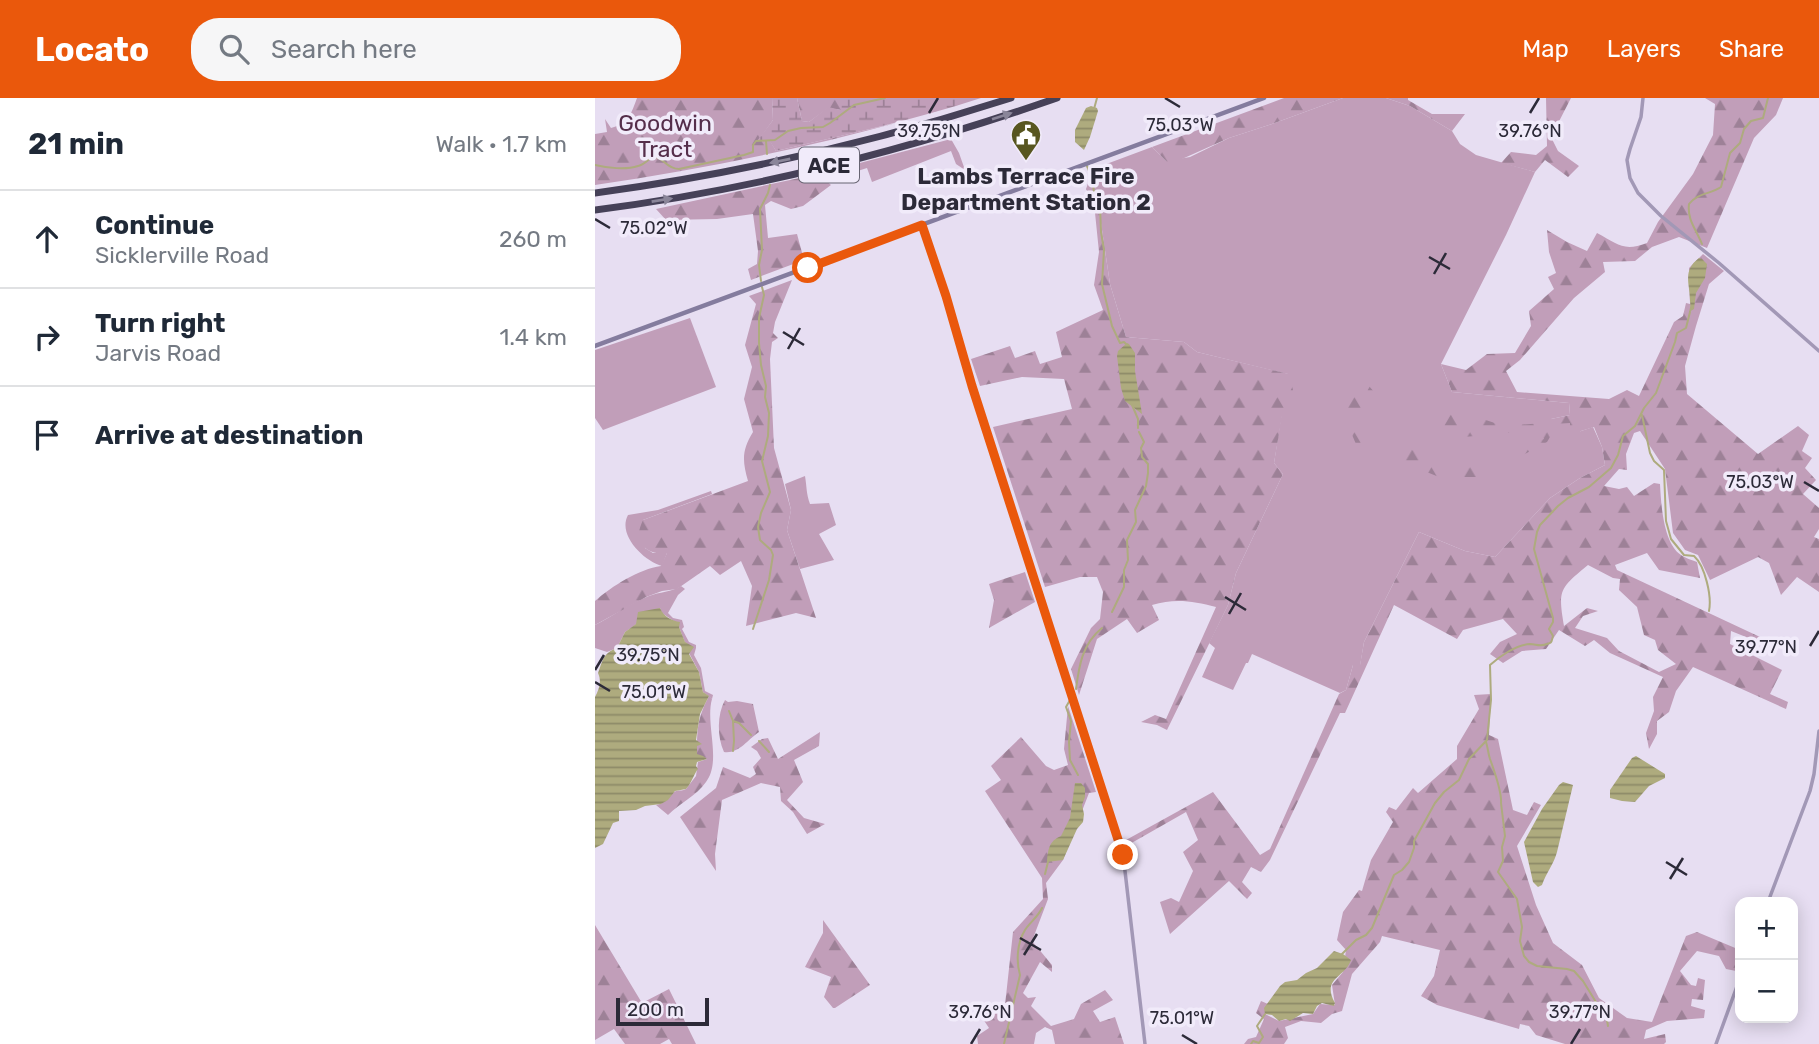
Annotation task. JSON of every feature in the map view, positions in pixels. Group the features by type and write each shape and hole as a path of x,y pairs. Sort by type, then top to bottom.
{"highway":[{"name":"ACE","path":"595,192 692,178 789,159 885,135 1011,98"},
{"name":"ACE","path":"595,210 687,196 810,170 950,133 1057,98"}],"main road":[{"path":"595,346 1264,98"}],"street":[{"path":"1643,98 1641,117 1627,158 1630,178 1637,191 1645,202 1819,351"},
{"path":"922,225 1120,842 1145,1044"},
{"path":"1770,897 1810,791 1819,732"},
{"path":"1716,1044 1735,992"}],"green space":[{"name":"Goodwin Tract","path":"637,98 772,98 773,120 758,141 769,139 776,151 896,123 747,159 595,185 595,134 607,132 605,119 611,128 626,121"},
{"path":"772,98 797,98 802,121 809,122 828,107 841,110 841,98 981,98 905,120 776,151 769,140 757,141 773,120"},
{"path":"797,98 841,98 841,110 828,108 809,122 802,121"},
{"path":"1284,98 1343,98 1229,138 1173,163 1166,161 1152,147"},
{"path":"1343,98 1386,98 1410,106 1452,131 1460,144 1476,155 1535,172 1441,364 1452,392 1569,403 1570,415 1551,419 1571,423 1570,443 1581,431 1593,427 1602,447 1605,465 1550,498 1495,557 1465,551 1419,532 1364,642 1360,666 1353,665 1346,690 1340,693 1252,654 1233,690 1202,677 1215,648 1209,643 1228,605 1236,573 1283,474 1274,463 1288,374 1197,352 1184,342 1126,337 1110,284 1093,169 1152,147 1166,161 1190,157 1229,138"},
{"path":"1386,98 1408,98 1432,114 1465,114 1452,131 1410,106"},
{"path":"1546,98 1571,98 1551,137 1558,151 1579,166 1568,177 1545,160 1535,172 1501,163 1511,152 1536,155 1547,146"},
{"path":"1705,98 1783,98 1776,115 1754,138 1707,248 1679,237 1652,247 1635,261 1603,262 1605,272 1574,298 1520,360 1506,371 1517,392 1609,399 1627,390 1639,396 1674,322 1683,316 1686,303 1690,304 1689,268 1703,254 1724,271 1709,284 1696,326 1685,366 1687,394 1758,454 1798,426 1809,435 1802,451 1812,458 1805,468 1816,480 1803,494 1819,508 1819,529 1814,537 1819,539 1819,592 1797,577 1781,595 1769,563 1758,557 1710,580 1698,555 1685,550 1673,533 1665,469 1640,431 1634,433 1626,454 1627,470 1619,469 1604,486 1619,489 1627,487 1634,496 1654,483 1660,484 1664,522 1670,542 1681,555 1697,562 1700,578 1659,570 1647,553 1615,565 1617,570 1775,644 1771,647 1731,631 1730,644 1782,670 1770,694 1788,702 1786,709 1693,667 1676,691 1669,712 1657,721 1657,734 1649,749 1646,733 1654,711 1653,697 1663,677 1610,653 1594,640 1585,646 1559,630 1546,649 1522,651 1503,663 1490,654 1500,642 1517,634 1503,619 1463,630 1457,639 1394,605 1345,713 1340,713 1270,860 1261,872 1251,867 1242,882 1252,893 1247,899 1229,881 1170,934 1160,902 1171,898 1179,902 1193,871 1183,852 1198,840 1186,812 1128,845 1126,840 1213,792 1260,855 1270,849 1339,694 1346,690 1353,665 1360,665 1364,642 1419,532 1465,551 1495,557 1550,498 1605,465 1602,447 1594,427 1581,431 1574,445 1570,443 1570,423 1553,424 1551,419 1570,415 1569,403 1452,392 1441,364 1466,370 1487,354 1515,353 1531,326 1529,311 1554,289 1548,277 1556,273 1549,252 1547,230 1587,251 1597,233 1626,247 1647,243 1658,222 1693,174 1713,135 1715,104","holes":["1588,565 1620,579 1619,590 1637,607 1644,635 1655,640 1658,650 1676,664 1659,672 1619,651 1607,638 1575,628 1583,616 1598,611 1587,608 1564,626 1561,597 1571,580"]},
{"path":"951,139 965,170 956,164 951,151 872,182 867,168 826,181 818,174"},
{"path":"1093,169 1110,284 1126,337 1184,342 1197,352 1289,374 1293,390 1287,416 1282,416 1274,463 1283,474 1236,573 1228,605 1167,730 1141,722 1155,715 1166,719 1216,607 1184,601 1152,605 1159,620 1137,633 1127,619 1097,639 1079,695 1071,669 1091,628 1100,619 1103,592 1097,577 1080,577 1045,587 993,427 1072,409 1064,379 1022,377 980,386 971,359 1010,346 1015,358 1035,351 1040,364 1062,357 1056,332 1103,310 1094,285 1099,252 1094,203 1086,189"},
{"path":"818,174 831,185 803,206 791,209 771,201 765,205 768,238 797,234 804,260 751,280 748,269 757,264 758,251 753,214 717,219 666,220 656,209"},
{"path":"792,280 775,322 773,333 778,338 772,342 770,359 774,448 791,510 787,530 816,618 796,613 746,626 752,586 741,561 720,575 710,566 677,589 646,597 595,625 595,601 626,579 661,566 667,553 653,552 640,542 643,520 748,481 744,455 753,432 744,399 752,367 745,345 756,304 749,296"},
{"path":"690,318 716,387 603,430 595,418 595,350"},
{"path":"1369,386 1375,393 1365,420 1373,448 1361,456 1342,411 1351,397"},
{"path":"1446,407 1504,426 1544,423 1550,437 1547,442 1483,477 1439,477 1392,458 1396,443 1440,461 1494,464 1515,448 1544,439 1539,430 1453,438 1435,434 1432,428"},
{"path":"805,476 810,504 829,503 836,525 819,534 834,560 800,569 787,530 791,510 785,484"},
{"path":"711,491 712,494 643,520 645,548 653,553 667,553 662,566 640,553 629,539 626,531 628,515 658,510"},
{"path":"1025,572 1035,602 989,628 994,600 989,584"},
{"path":"681,586 685,589 678,595 668,613 673,618 682,620 682,629 689,642 696,645 694,655 701,668 705,691 713,695 712,699 703,692 699,672 679,627 662,613 660,608 625,632 617,648 607,652 595,648 595,625 642,599"},
{"path":"1491,694 1489,735 1498,739 1513,810 1527,815 1534,802 1541,805 1517,846 1536,905 1553,943 1582,965 1599,998 1627,1018 1652,1022 1686,936 1697,932 1735,948 1735,971 1726,969 1719,956 1697,951 1680,971 1691,985 1696,986 1698,978 1705,980 1703,1000 1692,999 1691,1006 1705,1010 1704,1018 1667,1021 1646,1030 1644,1039 1665,1034 1664,1044 1565,1044 1536,1035 1529,1026 1520,1024 1519,1029 1437,1005 1421,996 1434,976 1440,950 1382,936 1380,942 1352,974 1342,1011 1332,1014 1321,1023 1301,1021 1285,1027 1288,1038 1284,1044 1244,1044 1248,1039 1256,1037 1264,1019 1256,1013 1261,1001 1268,1004 1265,1014 1279,1021 1313,1014 1320,1004 1335,1005 1332,985 1343,972 1346,950 1337,940 1343,912 1359,890 1362,891 1371,860 1393,822 1386,812 1389,807 1396,810 1413,788 1418,793 1457,759 1457,746 1479,709 1474,695"},
{"path":"709,696 712,699 711,773 698,791 668,815 656,805 673,792 686,789 696,776 698,762 707,759 697,755 697,738 700,718"},
{"path":"725,700 753,704 759,732 739,749 729,752 724,752 719,733 720,712"},
{"path":"1068,706 1096,792 1089,793 1063,860 1046,883 1048,899 1032,941 1052,965 1052,972 1040,962 1023,993 1028,998 1036,997 1031,1006 1051,1026 1074,1019 1081,1004 1105,990 1113,1000 1093,1011 1100,1022 1115,1017 1124,1044 1055,1044 1052,1030 1045,1027 1036,1033 1034,1044 978,1044 977,1036 989,1028 983,1019 1005,1005 1013,932 1043,899 1042,878 985,791 1001,780 991,766 1021,737 1046,766 1054,770 1068,765 1064,749"},
{"path":"820,732 819,746 794,760 803,782 787,800 804,818 825,824 807,834 793,812 781,801 780,787 761,783 722,800 715,854 716,871 680,817 716,788 723,767 750,778 756,774 753,767 761,758 751,747 762,739 768,738 778,759"},
{"path":"823,920 870,985 835,1008 824,997 831,977 805,967 823,933"},
{"path":"595,925 642,1003 669,989 696,1044 672,1044 669,1039 660,1044 625,1044 614,1029 595,1040"}],"shaded area":[{"path":"1091,106 1098,111 1084,150 1075,142 1075,130 1086,108"},
{"path":"1699,258 1707,264 1705,278 1696,293 1694,309 1689,312 1689,273"},
{"path":"1127,343 1135,353 1142,414 1125,401 1121,388 1117,356 1118,351"},
{"path":"660,608 668,618 680,622 679,627 685,642 694,647 689,654 699,672 703,692 709,696 700,714 696,740 702,744 697,746 697,754 707,759 697,762 698,769 686,789 675,791 668,800 636,810 619,811 619,821 613,823 603,844 595,848 595,697 600,679 598,673 606,655 617,648 625,632 636,624 638,612"},
{"path":"1636,756 1665,774 1665,778 1649,786 1635,802 1610,798 1610,790"},
{"path":"1563,782 1573,785 1556,856 1542,885 1538,887 1533,882 1524,842 1542,809"},
{"path":"1075,783 1081,783 1085,788 1083,822 1063,860 1047,862 1050,846 1061,836 1070,818"},
{"path":"1334,951 1351,960 1332,983 1334,1006 1322,1003 1313,1014 1303,1013 1290,1021 1279,1021 1272,1015 1265,1014 1264,1008 1280,986 1317,968"}],"waterway":[{"path":"595,165 633,167 642,165 653,156 679,169 744,155 753,152 756,141 775,140 788,131 801,128 823,127 854,105 885,98"},
{"path":"1094,109 1097,98"},
{"path":"1702,244 1691,220 1689,204 1721,187 1730,153 1740,143 1744,129 1751,121 1763,118 1768,98"},
{"path":"766,141 767,154"},
{"path":"1087,166 1100,206 1104,250 1102,284 1112,326 1120,343 1127,345"},
{"path":"761,281 760,209 770,185"},
{"path":"753,629 769,580 773,555 760,540 758,527 770,492 762,461 768,436 769,413 759,343 759,318 764,295 762,287"},
{"path":"1342,954 1372,928 1394,875 1409,862 1414,841 1435,803 1459,780 1469,759 1487,740 1491,700 1490,665 1519,646 1551,642 1553,636 1549,629 1553,618 1534,549 1537,532 1558,506 1589,487 1611,468 1623,436 1635,426 1656,393 1677,333 1686,328 1690,312"},
{"path":"1132,405 1138,419 1138,428"},
{"path":"1642,415 1650,453 1664,470 1666,521 1671,539 1684,555 1694,556 1698,561 1708,590 1709,611"},
{"path":"1112,612 1124,587 1124,570 1128,560 1127,540 1136,522 1135,510 1146,486 1148,473 1148,464 1142,457 1141,448 1144,442 1139,432"},
{"path":"1076,689 1086,648 1102,628"},
{"path":"1070,700 1066,707 1071,721 1070,760 1078,775"},
{"path":"729,711 733,721 739,723 751,735"},
{"path":"733,721 733,751"},
{"path":"759,741 769,752"},
{"path":"1486,742 1500,793 1505,836 1502,847 1503,861 1498,872 1517,899 1522,927 1520,941 1524,956 1537,966 1574,971 1583,981 1608,1026"},
{"path":"1045,874 1048,862"},
{"path":"1004,1044 1020,975 1020,941 1042,908"},
{"path":"1251,1044 1253,1041 1259,1043 1263,1037 1257,1026 1265,1014"}],"place":[{"name":"Lambs Terrace Fire Department Station 2","path":"1026,162"}],"route":[{"path":"808,268 922,225 1123,855"}]}
